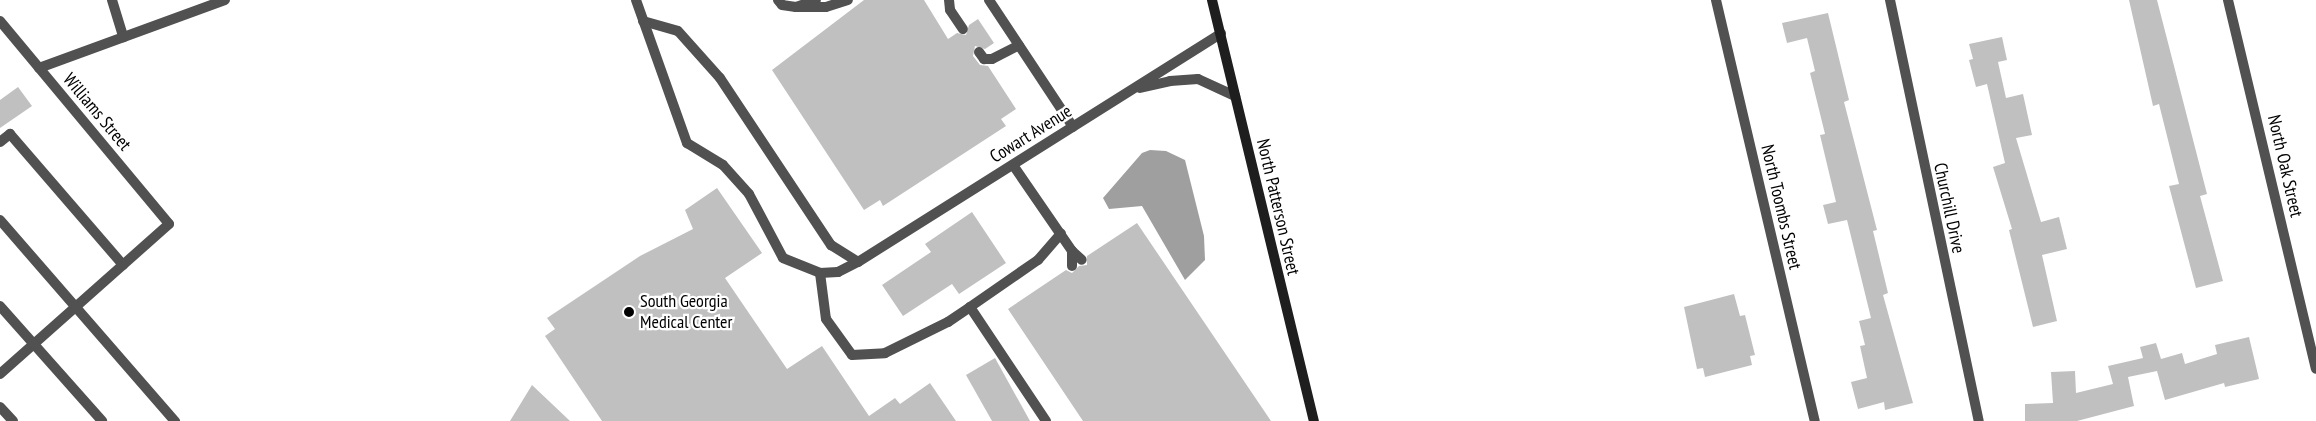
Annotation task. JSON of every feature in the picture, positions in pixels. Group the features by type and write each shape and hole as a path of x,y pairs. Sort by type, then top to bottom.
{"main road":[{"name":"North Patterson Street","path":"1212,0 1314,421"}],"street":[{"path":"112,0 123,37"},
{"path":"39,68 225,0"},
{"path":"636,0 687,143 722,165 749,194 782,258 820,273 826,319 852,355 885,353 948,322 1038,260 1061,234"},
{"path":"778,0 782,5 796,7 826,7 848,0"},
{"path":"796,7 816,0"},
{"path":"949,0 950,10 963,29"},
{"path":"989,0 1073,127"},
{"name":"North Toombs Street","path":"1716,0 1815,421"},
{"name":"Churchill Drive","path":"1890,0 1979,421"},
{"name":"North Oak Street","path":"2228,0 2316,369"},
{"name":"Williams Street","path":"0,21 168,224 123,265"},
{"path":"643,21 678,31 708,64 831,246 858,262"},
{"name":"Cowart Avenue","path":"820,273 838,272 858,262 1221,33"},
{"path":"979,52 984,59 992,59 1019,45"},
{"path":"1130,91 1170,81 1198,79 1235,96"},
{"path":"0,142 10,134 123,265 0,374"},
{"path":"1013,164 1072,251 1082,260"},
{"path":"0,220 77,306 175,421"},
{"path":"1072,251 1072,266"},
{"path":"0,306 102,421"},
{"path":"970,307 1046,421"},
{"path":"0,407 13,421"}],"shaded area":[{"path":"1150,150 1166,151 1185,160 1204,236 1205,260 1185,280 1142,206 1109,209 1103,198 1142,153"}],"building":[{"path":"864,0 924,0 948,39 957,33 966,35 969,25 978,19 994,43 985,49 975,46 973,56 980,65 988,66 1016,109 1001,119 1006,126 883,206 880,200 864,210 772,70"},
{"path":"2129,0 2157,0 2207,194 2200,196 2223,281 2196,288 2169,186 2179,184 2159,104 2153,106"},
{"path":"1828,13 1849,100 1844,102 1877,230 1873,231 1888,293 1883,295 1913,403 1885,410 1884,402 1858,409 1851,382 1867,378 1860,346 1865,345 1859,321 1871,318 1847,220 1828,224 1823,205 1836,202 1820,135 1825,134 1810,73 1815,71 1807,38 1787,43 1782,23"},
{"path":"2002,37 2007,60 1998,62 2006,98 2023,94 2032,135 2016,138 2041,222 2059,217 2067,249 2042,255 2057,321 2033,327 2009,230 2012,229 1993,167 2005,163 1987,84 1976,87 1969,60 1973,59 1969,44"},
{"path":"18,87 32,106 0,128 0,100"},
{"name":"South Georgia Medical Center","path":"717,188 762,253 725,278 787,369 822,346 869,416 895,398 900,404 930,383 956,421 602,421 545,336 555,329 547,318 640,256 693,229 685,210"},
{"path":"972,212 1006,263 959,294 952,284 903,316 882,285 931,252 925,244"},
{"path":"1137,223 1271,421 1083,421 1008,309 1066,270 1072,273 1079,266 1087,265 1087,256"},
{"path":"1734,294 1740,316 1745,315 1755,355 1750,356 1752,365 1705,377 1703,368 1697,369 1684,307"},
{"path":"2249,337 2259,379 2225,387 2224,383 2165,400 2157,371 2128,377 2134,406 2077,421 2025,421 2025,404 2053,403 2051,372 2075,371 2076,393 2113,384 2108,366 2143,358 2140,347 2156,343 2161,359 2182,353 2185,364 2217,354 2215,345"},
{"path":"995,358 1030,421 992,421 966,375"},
{"path":"532,385 570,421 510,421"}],"place":[{"name":"South Georgia Medical Center","path":"629,312"}]}
